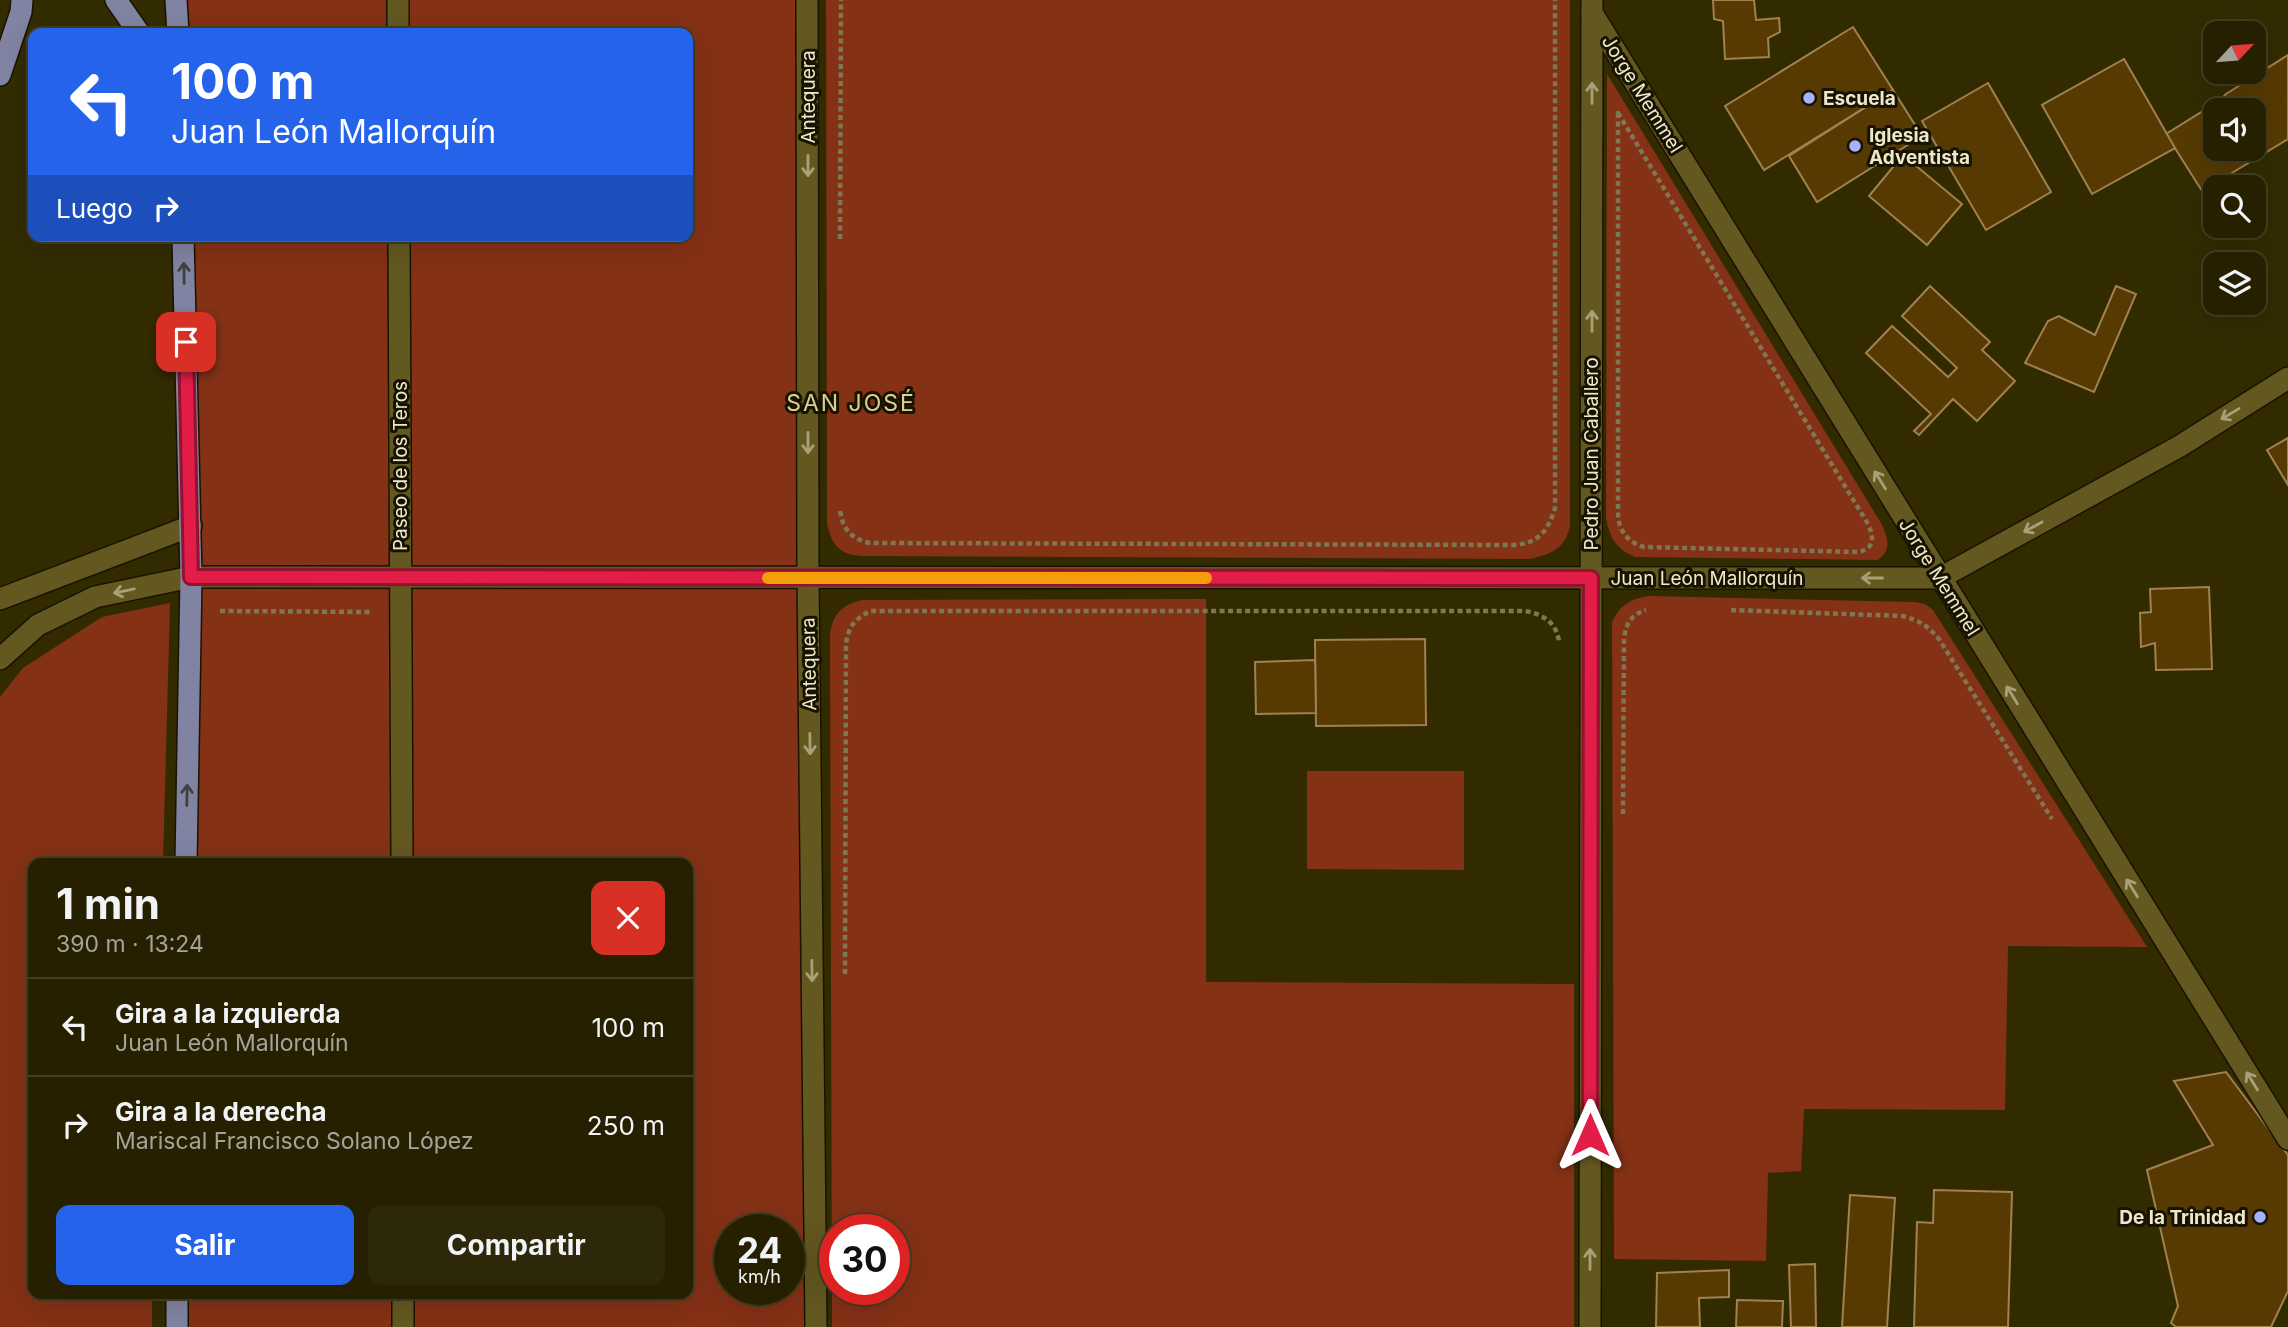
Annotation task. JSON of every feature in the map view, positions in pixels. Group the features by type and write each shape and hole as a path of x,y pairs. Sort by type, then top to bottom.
{"main road":[{"path":"0,75 21,12 22,0"},
{"path":"116,0 136,28"},
{"path":"176,0 178,28"},
{"path":"183,242 191,526 186,858"},
{"path":"177,1299 177,1327"}],"street":[{"path":"398,0 398,28"},
{"name":"Antequera","path":"807,0 808,578 816,1327"},
{"name":"Jorge Memmel","path":"1592,6 1940,578 2288,1139"},
{"name":"Pedro Juan Caballero","path":"1590,1327 1592,6"},
{"name":"Paseo de los Teros","path":"399,242 402,858"},
{"name":"Juan León Mallorquín","path":"0,659 38,625 95,597 191,577 1940,578 2180,446 2288,378"},
{"path":"0,599 191,526"},
{"path":"403,1299 403,1327"}],"path":[{"path":"840,251 841,0"},
{"path":"839,501 840,515 846,530 855,540 870,544 1513,545 1537,539 1548,528 1555,508 1555,0"},
{"path":"1618,113 1868,524 1873,536 1867,550 1859,552 1644,547 1636,544 1620,528 1618,113"},
{"path":"1623,827 1625,625 1633,615 1656,608"},
{"path":"1724,610 1902,616 1928,625 2056,826"},
{"path":"213,611 401,613"},
{"path":"845,979 846,643 849,628 855,619 870,611 1525,611 1539,613 1552,623 1558,635 1560,650"}],"shaded area":[{"path":"176,0 807,0 816,1327 177,1327 177,1299 693,1299 693,858 186,858 183,242 693,242 693,28 178,28"},
{"path":"826,0 1570,0 1570,525 1561,545 1545,555 1530,559 861,556 842,551 835,544 827,525"},
{"path":"1607,74 1881,523 1887,547 1878,560 1635,557 1618,546 1611,536 1606,517"},
{"path":"1650,596 1925,604 1933,610 2147,947 2008,946 2005,1110 1804,1109 1801,1171 1768,1173 1766,1261 1614,1259 1612,622 1627,603"},
{"path":"1206,599 1206,982 1574,984 1574,1327 832,1327 832,1305 910,1305 910,1214 832,1214 830,633 834,620 849,604 862,600"},
{"path":"170,603 163,858 28,858 28,1299 152,1299 152,1327 0,1327 0,697 23,668 102,617"},
{"path":"1307,771 1464,771 1464,870 1307,869"}],"building":[{"path":"1713,0 1754,0 1756,20 1779,18 1780,32 1768,38 1769,57 1725,59 1723,21 1714,19"},
{"name":"Escuela","path":"1853,27 1893,90 1764,170 1725,106"},
{"path":"2288,55 2288,139 2266,152 2266,98 2222,98 2242,84 2266,84 2266,69"},
{"path":"2124,59 2175,148 2092,194 2042,105"},
{"path":"1988,83 2051,192 1986,230 1922,121"},
{"name":"Iglesia Adventista","path":"1893,90 1922,136 1817,202 1789,156"},
{"path":"2203,111 2203,161 2252,161 2228,175 2203,175 2202,191 2166,134"},
{"path":"1903,155 1962,204 1927,245 1869,196"},
{"path":"1930,286 1990,342 1982,350 2015,381 1977,421 1953,399 1919,435 1914,431 1931,414 1866,353 1892,326 1948,377 1957,368 1902,316"},
{"path":"2116,286 2136,294 2094,392 2025,363 2048,321 2059,316 2095,335"},
{"path":"2288,438 2288,485 2267,450"},
{"path":"2209,587 2212,669 2156,670 2155,643 2141,647 2140,613 2151,612 2150,589"},
{"path":"1425,639 1426,725 1316,726 1315,640"},
{"path":"1315,660 1316,713 1256,714 1255,662"},
{"path":"2226,1072 2288,1155 2288,1291 2271,1327 2176,1327 2171,1323 2178,1306 2147,1170 2213,1145 2174,1081"},
{"path":"1934,1190 2012,1192 2008,1327 1914,1327 1917,1222 1933,1223"},
{"path":"1850,1195 1895,1198 1887,1327 1842,1327"},
{"path":"1815,1264 1816,1327 1791,1327 1789,1265"},
{"path":"1729,1270 1729,1297 1699,1298 1700,1327 1656,1327 1657,1273"},
{"path":"1737,1300 1783,1301 1782,1327 1736,1327"}],"slow traffic":[{"path":"768,578 1206,578"}],"place":[{"name":"Escuela","path":"1809,98"},
{"name":"Iglesia Adventista","path":"1855,146"},
{"name":"De la Trinidad","path":"2260,1217"}],"district":[{"name":"SAN JOSÉ","path":"851,403"}],"route":[{"path":"186,342 191,577 1591,578 1590,1135"}]}
